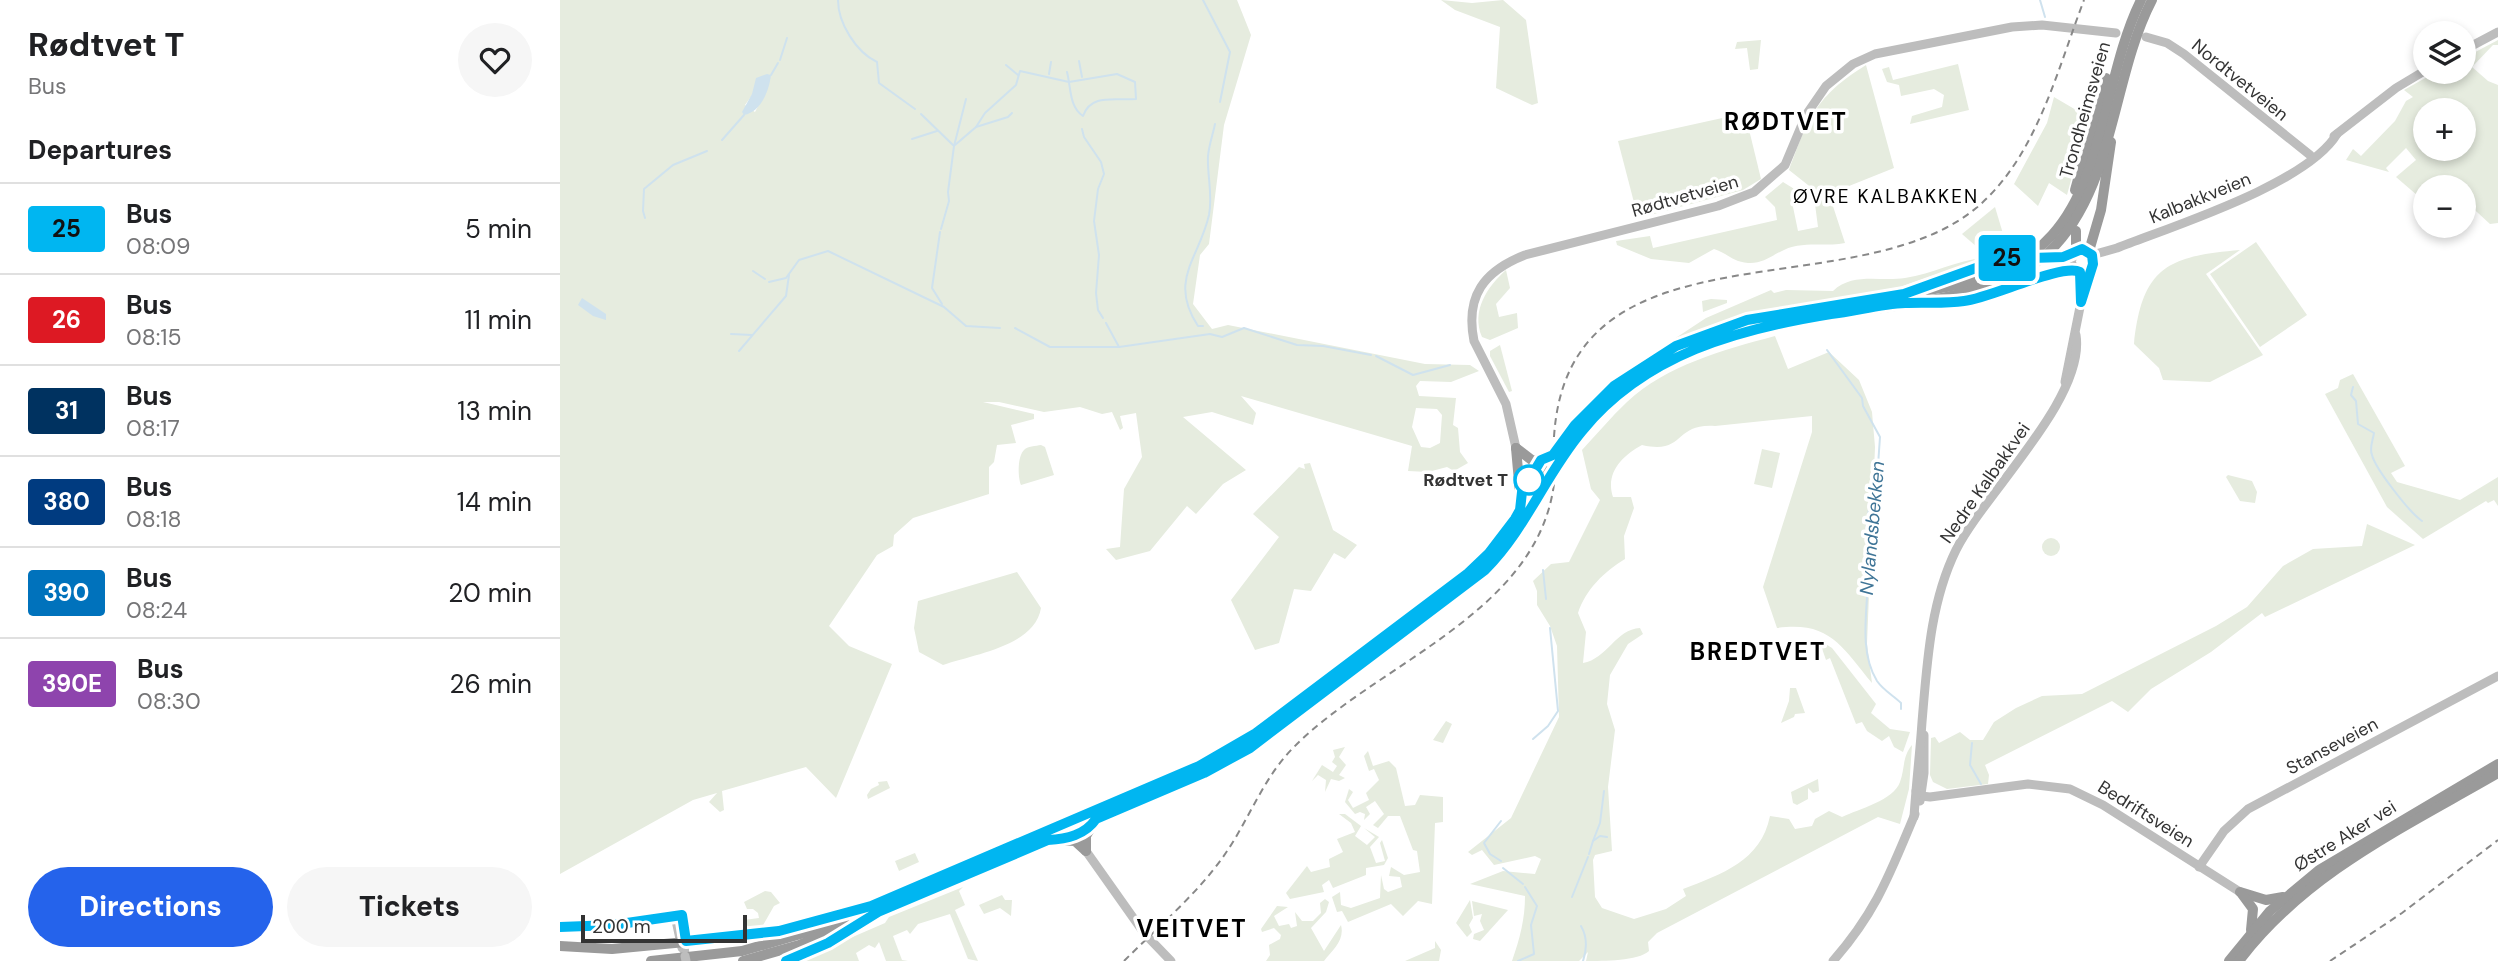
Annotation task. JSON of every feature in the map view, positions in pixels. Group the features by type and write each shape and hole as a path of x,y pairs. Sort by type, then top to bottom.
{"highway":[{"name":"Trondheimsveien","path":"651,961 757,948 804,933 874,909 1048,840 1204,773 1250,748 1485,570 1514,537 1566,451 1589,423 1653,370 1706,343 1750,329 1904,298 1991,277 2026,259 2052,236 2070,212 2084,182 2119,54 2141,0"},
{"name":"Trondheimsveien","path":"743,961 788,949 1199,766 1235,747 1467,574 1497,543 1575,425 1614,386 1648,362 1689,340 1766,315 1995,285 2023,271 2050,251 2067,232 2087,199 2132,44 2152,0"},
{"path":"2075,190 2101,90 2119,54"},
{"path":"1904,298 1977,299 2086,263 2101,210 2113,113"},
{"path":"2052,257 2074,253 2076,232"},
{"path":"1904,298 1988,262 2018,257"},
{"path":"1516,448 1533,461 1553,455"},
{"path":"1516,448 1521,484 1520,510"},
{"name":"Østre Aker vei","path":"2229,961 2250,933 2286,896 2338,857 2498,764"},
{"name":"Østre Aker vei","path":"2239,961 2276,917 2325,875 2498,773"},
{"path":"1086,851 1089,829 1096,819"},
{"path":"1065,839 1089,829"},
{"path":"1048,840 1075,841 1086,851"},
{"path":"2240,892 2266,900 2286,896"},
{"path":"2240,892 2253,909 2250,933"},
{"path":"560,946 684,949 874,909"},
{"path":"785,961 828,943 874,909"}],"street":[{"name":"Rødtvetveien","path":"1516,448 1506,404 1474,341 1472,329 1476,296 1483,282 1500,265 1525,255 1718,206 1754,192 1785,165 1806,116 1826,86 1853,64 1874,54 2012,27 2042,25 2116,33"},
{"path":"2476,44 2498,33"},
{"name":"Nordtvetveien","path":"2146,37 2166,43 2184,54 2310,155"},
{"name":"Kalbakkveien","path":"2293,173 2310,155 2387,94 2413,77"},
{"name":"Kalbakkveien","path":"2086,263 2261,191 2293,173 2320,153 2337,134"},
{"path":"2074,253 2086,263"},
{"name":"Nedre Kalbakkvei","path":"1833,961 1859,931 1884,891 1914,817 1920,792 1925,743 1922,729 1934,618 1952,558 1968,529 2038,434 2075,361 2086,263 2074,253"},
{"name":"Stanseveien","path":"2199,867 2224,831 2248,809 2498,676"},
{"name":"Bedriftsveien","path":"1920,792 1943,794 2028,784 2070,789 2103,805 2240,892"},
{"path":"1086,851 1144,933 1171,961"},
{"path":"560,927 613,925 679,916 684,949"}],"shaded area":[{"path":"560,0 1237,0 1251,35 1224,125 1209,244 1200,255 1193,304 1212,329 1228,325 1425,364 1470,365 1479,371 1451,382 1420,381 1416,386 1419,396 1456,398 1453,425 1458,428 1460,452 1468,463 1454,471 1447,467 1428,472 1408,471 1412,446 1241,396 1256,413 1253,425 1212,412 1183,417 1246,470 1223,484 1196,514 1187,506 1150,551 1116,560 1106,549 1120,547 1124,489 1142,457 1136,413 1120,416 1123,428 1120,430 1112,412 1102,414 1080,407 1044,412 999,402 983,402 1034,414 1034,419 1011,425 1016,443 997,445 994,462 989,467 989,494 913,518 894,535 893,546 877,555 829,626 849,646 892,664 836,798 806,767 722,791 724,810 720,812 709,802 717,793 693,800 560,874","holes":["753,94 764,94 755,112 745,105","1416,408 1437,409 1442,415 1440,443 1430,448 1421,447 1412,427"]},
{"path":"1441,0 1472,3 1503,0 1526,20 1538,103 1532,105 1496,88 1500,27 1455,10"},
{"path":"1761,40 1758,69 1750,70 1747,48 1735,49 1737,42"},
{"path":"2498,40 2498,45 2493,45 2476,63 2476,52"},
{"path":"1958,64 1969,110 1910,124 1912,116 1942,107 1944,95 1934,89 1901,96 1899,85 1887,82 1882,69 1889,67 1893,80"},
{"path":"1866,65 1894,168 1829,194 1845,243 1791,247 1753,263 1738,261 1714,249 1689,263 1651,259 1617,245 1616,241 1650,236 1653,248 1777,220 1775,207 1765,197 1783,182 1805,198 1792,202 1798,231 1818,227 1813,189 1789,170 1816,109 1836,87"},
{"path":"2476,70 2488,81 2498,85 2498,223 2490,224 2476,211 2476,175 2413,175 2413,192 2396,177 2415,161 2476,161 2476,98 2413,98 2413,156 2406,148 2386,168 2389,172 2346,160 2353,149 2361,156 2395,121 2406,101 2413,97 2404,90 2415,84 2476,84"},
{"path":"2054,97 2088,117 2067,195 2049,183 2038,206 2014,184 2047,123"},
{"path":"1745,113 1761,179 1743,190 1641,217 1637,214 1618,141"},
{"path":"1995,207 2004,237 1977,247 1962,234"},
{"path":"2256,242 2307,315 2260,347 2210,274"},
{"path":"2240,250 2206,274 2263,355 2210,382 2163,380 2159,368 2134,344 2138,318 2152,282 2176,262"},
{"path":"1984,258 1900,287 1740,315 1698,330 1659,349 1706,318 1771,290 1774,293 1786,290 1833,291 1841,285 1858,280 1905,278"},
{"path":"1506,270 1510,288 1496,304 1499,317 1517,313 1518,328 1490,340 1482,337 1478,318 1480,309 1487,292"},
{"path":"1727,300 1727,303 1703,312 1702,301"},
{"path":"1775,336 1788,369 1829,352 1859,380 1872,412 1875,447 1867,644 1872,683 1833,639 1810,628 1777,628 1763,587 1812,432 1812,416 1702,426 1692,429 1666,446 1642,445 1628,454 1617,466 1611,480 1613,497 1631,497 1634,508 1624,536 1625,559 1597,582 1578,613 1586,632 1583,663 1599,656 1624,633 1640,628 1643,634 1628,644 1610,675 1607,704 1615,730 1608,787 1612,851 1595,855 1593,860 1595,897 1602,908 1634,919 1666,909 1686,896 1683,889 1712,878 1749,855 1765,831 1770,816 1789,819 1795,829 1812,826 1815,819 1829,811 1842,817 1891,794 1900,782 1905,759 1912,745 1909,789 1900,824 1878,817 1657,933 1648,942 1649,951 1637,957 1586,961 1588,952 1579,961 1512,961 1522,928 1525,896 1470,884 1503,871 1535,874 1541,859 1535,856 1494,865 1482,850 1472,855 1468,852 1511,818 1559,717 1557,646 1550,626 1537,605 1537,591 1533,581 1551,564 1569,562 1600,500 1591,489 1582,450 1627,402 1660,378 1696,360"},
{"path":"1500,345 1512,391 1509,392 1490,356 1490,351"},
{"path":"2353,374 2405,466 2391,473 2397,482 2460,500 2498,477 2498,506 2494,500 2488,503 2486,501 2423,539 2387,507 2325,394 2338,388 2340,380"},
{"path":"1041,445 1045,447 1054,475 1021,485 1019,468 1022,453 1027,448"},
{"path":"1762,449 1780,453 1772,488 1754,484"},
{"path":"1310,463 1333,530 1357,545 1345,559 1334,553 1311,591 1294,589 1279,643 1255,650 1231,600 1279,537 1253,514 1299,467 1305,469 1304,464"},
{"path":"2228,475 2252,481 2257,492 2255,503 2240,501 2226,477"},
{"path":"2367,524 2415,545 2265,617 2262,613 2211,652 2151,689 2128,712 2112,701 1985,765 1989,775 1988,784 1947,789 1933,782 1930,775 1931,738 1935,737 1939,743 1960,732 1970,740 1983,740 1994,722 2016,708 2042,696 2082,694 2216,626 2247,607 2283,566 2313,549 2362,546"},
{"path":"2051,538 2057,541 2060,547 2057,553 2051,556 2045,553 2042,547 2045,541"},
{"path":"1017,572 1041,608 1028,631 1002,647 943,665 919,652 914,628 918,601"},
{"path":"1819,640 1832,648 1876,704 1871,713 1890,729 1910,732 1903,752 1894,747 1889,736 1882,741 1867,731 1862,722 1856,724 1830,658 1826,660"},
{"path":"1790,688 1796,688 1805,713 1795,714 1781,723 1789,701"},
{"path":"1446,721 1452,724 1443,743 1433,740"},
{"path":"1345,747 1339,757 1346,765 1339,775 1345,778 1339,781 1331,779 1325,792 1326,780 1318,775 1312,781 1322,765 1333,772 1337,766 1332,762 1335,757 1333,750"},
{"path":"1368,751 1373,766 1389,761 1396,768 1405,806 1415,805 1420,795 1443,797 1443,822 1435,823 1432,904 1418,901 1403,916 1391,904 1348,922 1342,911 1337,912 1332,897 1340,892 1341,905 1351,908 1380,898 1381,875 1384,889 1388,892 1402,887 1400,877 1389,876 1391,867 1404,875 1420,872 1417,851 1413,850 1400,816 1388,816 1378,828 1373,825 1384,814 1375,801 1366,807 1370,814 1364,820 1365,814 1355,814 1345,802 1349,789 1353,792 1348,800 1353,808 1369,800 1366,793 1379,780 1374,769 1369,771 1364,756"},
{"path":"1818,779 1819,791 1813,793 1808,788 1808,799 1797,805 1793,803 1791,792"},
{"path":"887,781 890,788 868,799 867,795 879,785 878,782"},
{"path":"1339,814 1345,814 1361,826 1355,836 1367,845 1375,837 1364,828 1379,837 1370,847 1376,863 1385,861 1380,843 1382,840 1388,858 1384,865 1366,868 1366,875 1333,888 1329,880 1322,885 1324,892 1290,899 1286,893 1307,866 1311,872 1330,867 1329,859 1343,852 1337,839 1355,832 1351,823"},
{"path":"915,853 919,862 899,871 895,861"},
{"path":"963,887 959,891 965,905 955,910 978,961 968,959 950,914 918,924 910,934 907,930 893,936 902,960 908,961 886,961 879,942 875,948 869,945 856,953 859,961 797,961 885,923 889,917"},
{"path":"765,891 771,892 780,903 774,906 762,927 750,930 744,920 759,918 758,913 747,909 744,902"},
{"path":"1002,895 1005,900 1012,900 1011,916 1000,908 984,914 979,905"},
{"path":"1325,899 1329,902 1326,912 1311,928 1324,951 1341,925 1342,930 1337,944 1324,961 1266,961 1270,955 1269,945 1280,939 1281,935 1274,928 1262,932 1261,929 1277,906 1288,907 1274,916 1279,926 1289,924 1291,928 1297,926 1295,912 1302,921 1313,921 1321,913 1320,903"},
{"path":"1470,900 1473,918 1469,925 1472,932 1467,937 1456,923"},
{"path":"1472,901 1508,910 1480,941 1473,939 1474,934 1484,930 1480,921 1482,914 1474,916"},
{"path":"1435,941 1441,950 1439,961 1405,961 1435,948"}],"water":[{"path":"771,75 763,100 755,110 744,115 742,112 752,94 756,78"},
{"path":"582,298 606,314 606,320 593,316 578,305"}],"waterway":[{"path":"838,0 841,18 855,44 877,62 879,83 915,109"},
{"path":"1203,0 1230,52 1220,102"},
{"path":"2040,0 2045,17"},
{"path":"780,60 787,38"},
{"path":"1079,61 1082,77"},
{"path":"1049,74 1051,62"},
{"path":"771,75 778,63"},
{"path":"1006,65 1018,75"},
{"path":"976,127 985,113 1016,85 1020,71 1069,82 1117,74 1135,82 1136,99 1098,101 1092,104 1083,116 1073,102 1071,96 1070,90 1069,84 1068,78 1067,72"},
{"path":"954,146 966,99"},
{"path":"955,145 976,127 1008,117 1012,113"},
{"path":"921,114 954,146 949,201 941,229"},
{"path":"722,140 744,115"},
{"path":"1203,326 1198,326 1189,310 1186,282 1209,215 1208,156 1215,124"},
{"path":"1082,129 1084,137 1101,162 1104,174 1098,189 1094,221 1099,255 1096,293 1098,310 1103,318"},
{"path":"912,139 937,131"},
{"path":"645,218 644,189 673,165 707,151"},
{"path":"940,232 932,288 942,304"},
{"path":"769,282 786,278 799,260 828,251 944,307 966,326 1000,328"},
{"path":"753,271 765,279"},
{"path":"739,351 786,296 789,275"},
{"path":"1106,323 1119,347"},
{"path":"1015,328 1050,347 1119,347 1210,334 1222,337 1244,328 1297,345 1323,346 1371,355"},
{"path":"731,334 752,335"},
{"name":"Nylandsbekken","path":"1827,350 1862,398 1863,406 1880,437 1876,494 1868,513 1866,536 1866,645 1871,670 1877,681 1901,703 1901,709"},
{"path":"1376,356 1413,375 1450,365"},
{"path":"2353,387 2351,395 2356,401 2358,424 2374,433 2371,450 2374,461 2401,500 2422,521"},
{"path":"1543,570 1546,599"},
{"path":"1533,739 1548,726 1558,711 1550,628"},
{"name":"Nylandsbekken","path":"1972,743 1970,765 1981,784"},
{"path":"1593,841 1600,823 1604,791"},
{"path":"1501,821 1484,843 1490,854 1501,861"},
{"path":"1589,854 1593,841 1600,836 1607,837"},
{"path":"1572,897 1588,857"},
{"path":"1503,868 1523,884"},
{"path":"1518,961 1534,954 1531,925 1537,906 1525,887"},
{"path":"1581,926 1586,944 1583,961"}],"railway":[{"path":"1554,437 1572,367 1610,321 1664,293 1729,277 1867,254 1931,235 1983,202 2002,181 2032,134 2084,0"},
{"path":"1124,961 1189,898 1212,871 1232,844 1272,774 1292,749 1365,690 1447,634 1485,603 1517,569 1541,530 1554,484"},
{"path":"2330,961 2402,913 2498,840"}],"bus line":[{"name":"25","path":"560,927 613,925 682,915 686,941 779,931 871,906 1199,766 1256,733 1467,574 1489,553 1515,519 1520,510 1522,492 1541,460 1553,455 1575,425 1604,396 1648,362 1689,340 1747,320 1904,294 1924,284 2001,259 2063,257 2082,249 2092,255 2093,264 2081,302 2080,272 2074,269 2063,270 1977,299 1903,303 1750,329 1706,343 1665,363 1631,385 1589,423 1566,451 1514,537 1485,570 1250,748 1204,773 1096,819 1089,829 1065,839 1048,840 878,912 828,943 786,961"}],"place":[{"name":"Rødtvet T","path":"1529,480"}],"district":[{"name":"RØDTVET","path":"1786,121"},
{"name":"ØVRE KALBAKKEN","path":"1886,196"},
{"name":"BREDTVET","path":"1758,651"},
{"name":"VEITVET","path":"1192,928"}]}
